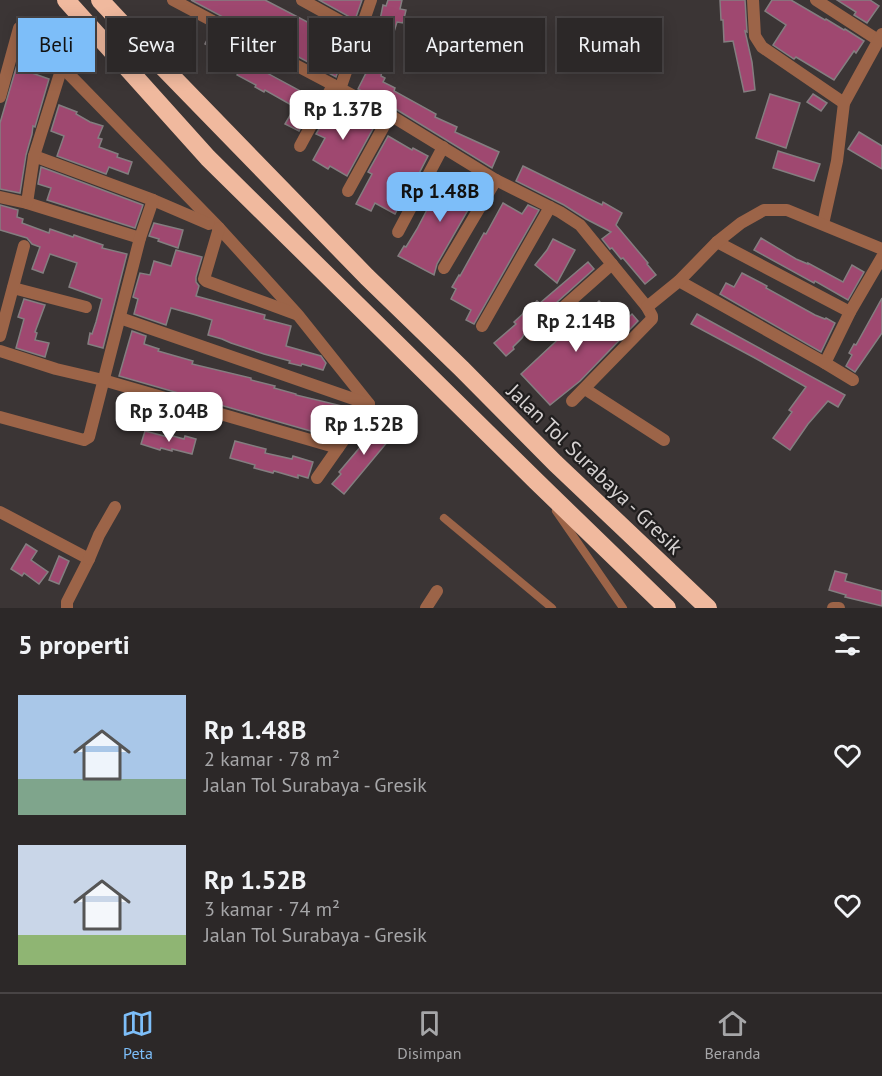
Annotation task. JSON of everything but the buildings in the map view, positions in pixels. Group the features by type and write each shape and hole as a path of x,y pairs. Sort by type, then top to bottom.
{"highway":[{"path":"66,0 208,158 667,608"},
{"name":"Jalan Tol Surabaya - Gresik","path":"100,0 367,278 708,608"}],"street":[{"path":"173,0 390,115 496,180 580,225 647,307 652,319 572,401"},
{"path":"302,0 335,18"},
{"path":"365,18 371,0"},
{"path":"753,0 755,36 762,47 844,104"},
{"path":"816,0 880,37 844,104 837,161 823,224"},
{"path":"0,97 18,32"},
{"path":"27,203 34,156 60,72"},
{"path":"67,72 217,227 298,315 369,404"},
{"path":"300,146 337,87 343,72"},
{"path":"348,191 390,115"},
{"path":"398,232 443,147"},
{"path":"34,156 153,200 217,227"},
{"path":"444,268 496,180"},
{"path":"0,197 27,203 140,238"},
{"path":"0,417 84,440 89,437 140,238 153,200"},
{"path":"482,326 550,207"},
{"path":"647,307 679,281 717,242 741,223 764,210 788,210 882,249"},
{"path":"217,227 204,279 298,315"},
{"path":"717,242 850,312"},
{"path":"0,336 24,246"},
{"path":"825,363 850,312 882,257"},
{"path":"532,335 612,264"},
{"path":"679,281 853,380"},
{"path":"13,288 86,307"},
{"path":"120,318 369,404"},
{"path":"0,351 56,369 103,380 338,448"},
{"path":"585,388 664,440"},
{"path":"316,478 369,404"},
{"path":"66,608 99,535 115,507"},
{"path":"0,512 89,559"},
{"path":"426,608 437,591"},
{"path":"832,608 839,608"}],"lane":[{"path":"536,481 623,608"},
{"path":"444,518 552,608"}]}
